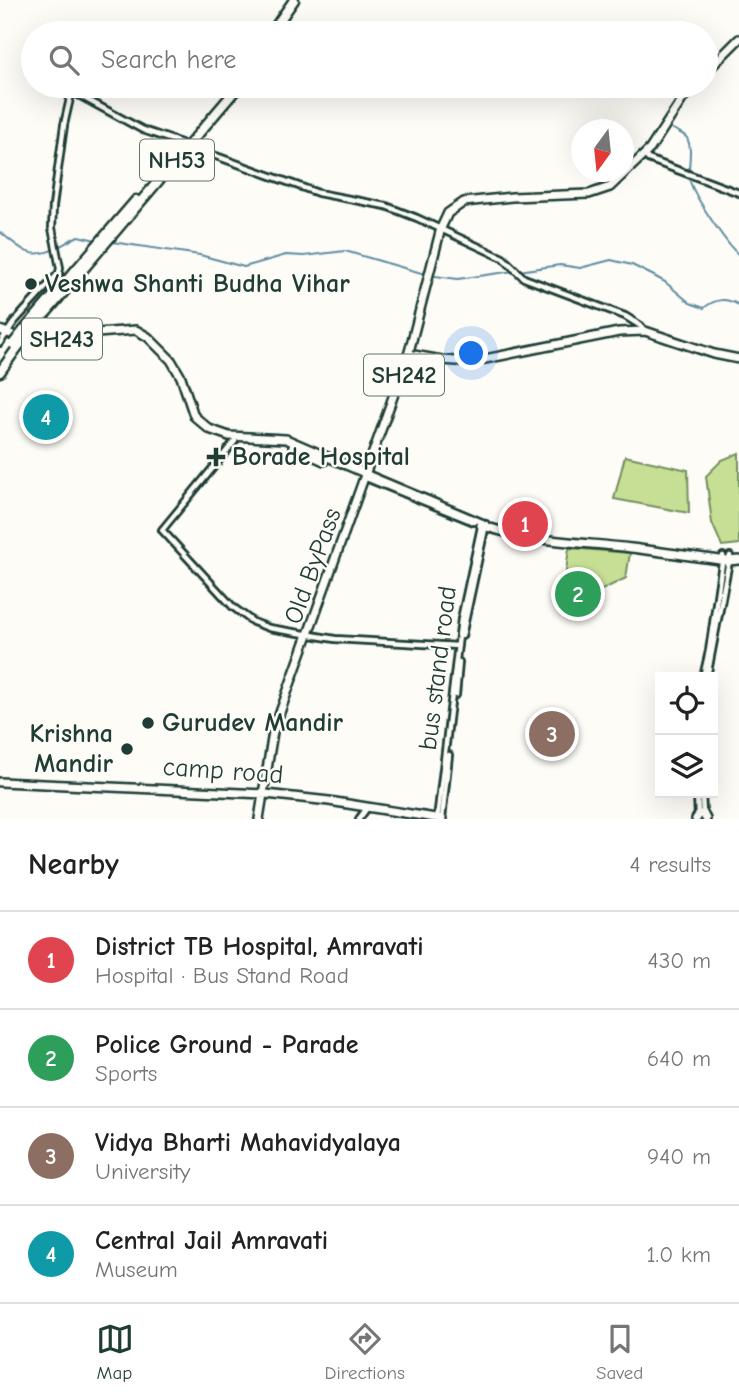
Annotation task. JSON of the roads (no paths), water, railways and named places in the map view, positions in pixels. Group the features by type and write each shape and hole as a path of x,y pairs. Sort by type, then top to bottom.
{"highway":[{"path":"279,21 294,0"},
{"path":"285,21 300,0"},
{"name":"NH53","path":"110,233 223,98"},
{"name":"NH53","path":"0,364 94,250 228,98"},
{"name":"NH53","path":"0,372 15,346"}],"main road":[{"path":"718,58 739,37"},
{"name":"Old ByPass","path":"260,819 274,741 409,355 442,229 455,211 472,204 579,198 602,194 628,176 656,145 685,98"},
{"name":"SH243","path":"3,331 34,344 136,330 147,336 171,360 181,377 194,416 209,429 229,436 286,439 366,475"},
{"name":"SH243","path":"126,331 149,342 171,365 180,381 189,414 197,427 235,441 285,443 366,475"},
{"path":"409,355 465,362 494,360 645,333 713,357 739,361"},
{"path":"483,525 506,534 529,538 726,558 739,557"},
{"name":"camp road","path":"0,784 264,795 422,819"},
{"name":"camp road","path":"366,809 439,819"}],"street":[{"path":"0,343 3,331 59,273 52,228 53,205 70,98"},
{"path":"84,98 143,130 181,144"},
{"path":"194,148 318,192 386,206 503,258 524,278 625,316 641,326 645,333"},
{"path":"646,155 739,193"},
{"path":"235,441 162,530 243,617 269,628 309,636 458,646"},
{"path":"366,475 483,525"},
{"name":"bus stand road","path":"439,819 458,646 467,586 483,525"},
{"name":"bus stand road","path":"439,819 459,669 458,657 483,525"},
{"path":"706,672 726,558"},
{"path":"700,798 701,818"},
{"path":"359,819 366,809"}],"waterway":[{"path":"673,129 689,142 689,177 696,194 718,230 739,255"},
{"path":"0,232 24,250 38,254 78,236 96,240"},
{"path":"112,242 200,255 244,267 286,255 304,256 345,251 425,274"},
{"path":"519,271 560,265 580,268 611,260 632,265 652,275 690,303 704,308 721,300 739,305"},
{"path":"435,276 458,279 514,271"}],"place":[{"name":"Veshwa Shanti Budha Vihar","path":"31,284"},
{"name":"Central Jail Amravati","path":"46,417"},
{"name":"Borade Hospital","path":"216,457"},
{"name":"District TB Hospital, Amravati","path":"525,524"},
{"name":"Police Ground - Parade","path":"578,594"},
{"name":"Gurudev Mandir","path":"148,723"},
{"name":"Vidya Bharti Mahavidyalaya","path":"552,734"},
{"name":"Krishna Mandir","path":"127,749"}]}
